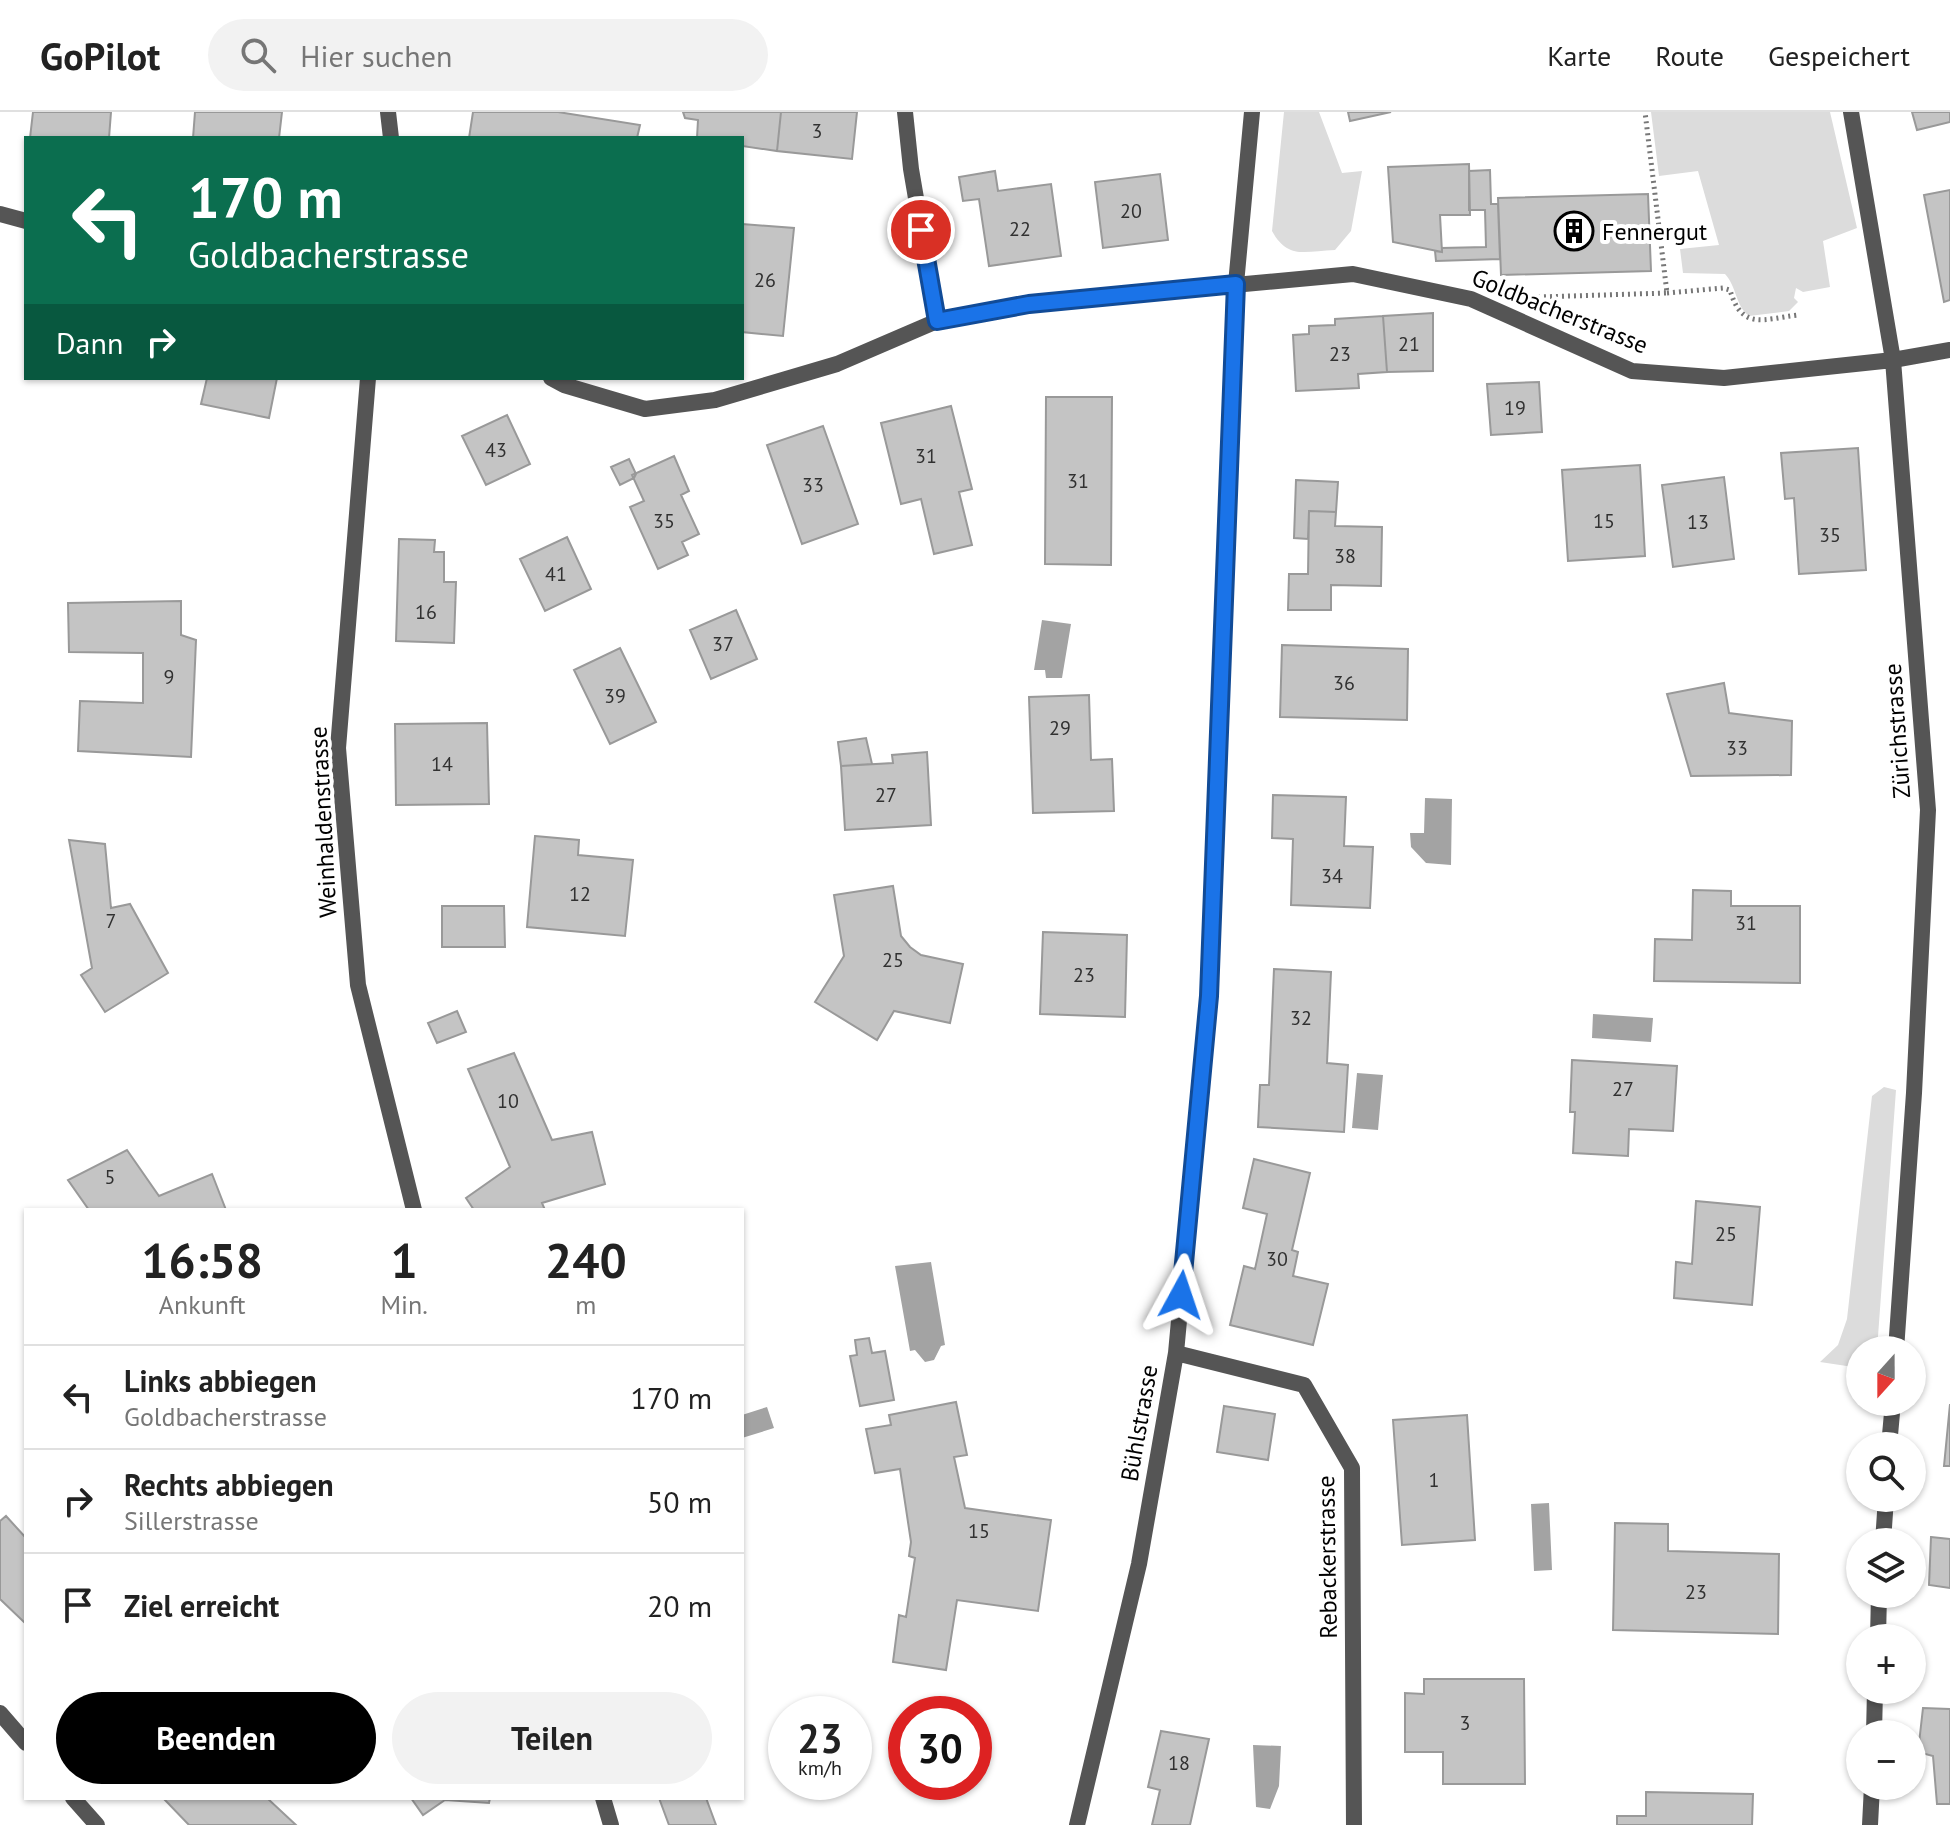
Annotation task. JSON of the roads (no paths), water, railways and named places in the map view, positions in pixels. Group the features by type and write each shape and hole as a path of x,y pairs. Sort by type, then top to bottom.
{"street":[{"path":"388,112 391,136"},
{"path":"905,112 911,169 937,321"},
{"name":"Bühlstrasse","path":"1077,1825 1139,1564 1176,1353 1209,996 1236,284 1252,112"},
{"name":"Zürichstrasse","path":"1851,112 1893,360 1928,810 1915,1079 1897,1336"},
{"path":"0,214 24,220"},
{"name":"Goldbacherstrasse","path":"555,380 645,409 715,400 837,364 937,321 1029,304 1353,274 1471,299 1632,371 1724,378 1893,360 1950,350"},
{"name":"Weinhaldenstrasse","path":"368,380 338,748 358,985 414,1208"},
{"name":"Rebackerstrasse","path":"1176,1353 1304,1385 1352,1468 1354,1825"},
{"path":"0,1713 24,1741"},
{"path":"75,1800 97,1825"},
{"path":"604,1800 611,1825"},
{"path":"1870,1825 1871,1800"}],"place":[{"name":"Fennergut","path":"1574,231"}]}
